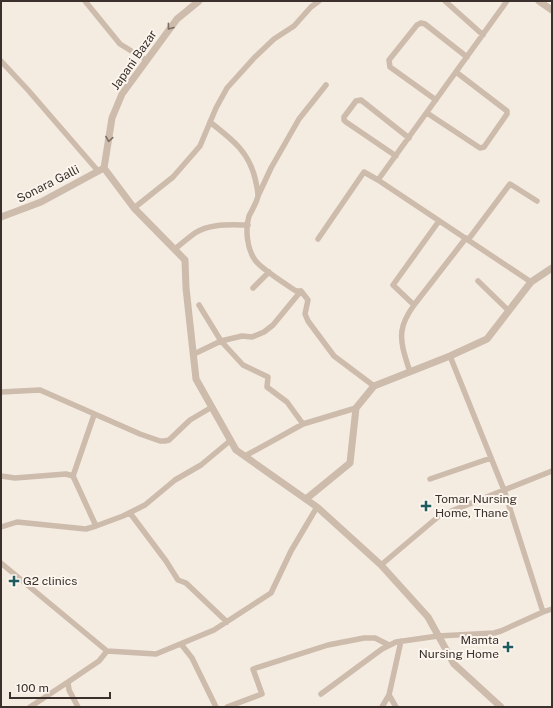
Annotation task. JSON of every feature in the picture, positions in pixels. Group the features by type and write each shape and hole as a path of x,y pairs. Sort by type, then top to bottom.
{"street":[{"path":"85,1 120,44 146,60"},
{"name":"Japani Bazar","path":"101,170 112,118 122,94 177,19 199,1"},
{"path":"134,208 173,177 200,146 216,108 227,88 254,58 274,40 294,26 311,7 319,1"},
{"path":"445,1 483,35"},
{"path":"378,180 507,1"},
{"path":"539,1 552,10"},
{"path":"436,100 390,67 389,60 417,25 421,23 425,24 467,57"},
{"path":"1,61 134,208 185,260 186,288 196,379 236,450 317,507 381,565 428,617 454,664 501,707"},
{"path":"426,113 480,148 484,147 507,114 506,111 456,72"},
{"path":"326,85 299,119 271,168 248,218 248,243 251,254 256,262 296,291 301,292 308,300 305,314 308,321 334,356 374,386"},
{"path":"396,156 346,122 344,117 356,101 361,100 409,138"},
{"path":"210,122 234,141 247,157 253,172 258,196"},
{"name":"Sonara Galli","path":"1,217 41,202 101,170"},
{"path":"318,239 364,172 531,282"},
{"path":"410,372 402,343 402,330 414,304 510,184 536,201"},
{"path":"414,304 393,286 440,221"},
{"path":"175,249 195,233 204,228 213,226 248,225"},
{"path":"306,499 350,463 356,408 374,386 450,356 487,339 531,282 552,268"},
{"path":"253,288 269,272"},
{"path":"478,281 509,311"},
{"path":"194,354 221,341 242,336 252,337 264,332 273,325 301,292"},
{"path":"199,305 221,341 243,365 268,377 267,387 287,402 303,424"},
{"path":"450,356 504,490 543,612"},
{"path":"1,392 40,390 94,415 160,441 169,440 190,420 212,407"},
{"path":"246,456 303,424 356,408"},
{"path":"94,415 73,476 96,526"},
{"path":"1,526 17,522 86,529 107,523 145,505 175,480 201,464 231,440"},
{"path":"430,478 491,458"},
{"path":"381,565 439,516 552,471"},
{"path":"1,476 15,478 66,474 73,476"},
{"path":"1,563 107,651 156,654 214,630 271,593 291,551 317,507"},
{"path":"130,513 166,561 178,580 186,582 227,622"},
{"path":"321,694 396,642 438,636 494,633 502,631 552,609"},
{"path":"227,707 262,694 252,669 328,645 364,638 376,638 389,646"},
{"path":"382,707 389,695 401,641"},
{"path":"181,644 192,658 216,707"},
{"path":"30,707 99,661 107,651"},
{"path":"68,682 69,690 78,707"},
{"path":"389,695 396,707"}],"place":[{"name":"Tomar Nursing Home, Thane","path":"426,506"},
{"name":"G2 clinics","path":"14,581"},
{"name":"Mamta Nursing Home","path":"508,647"}]}
